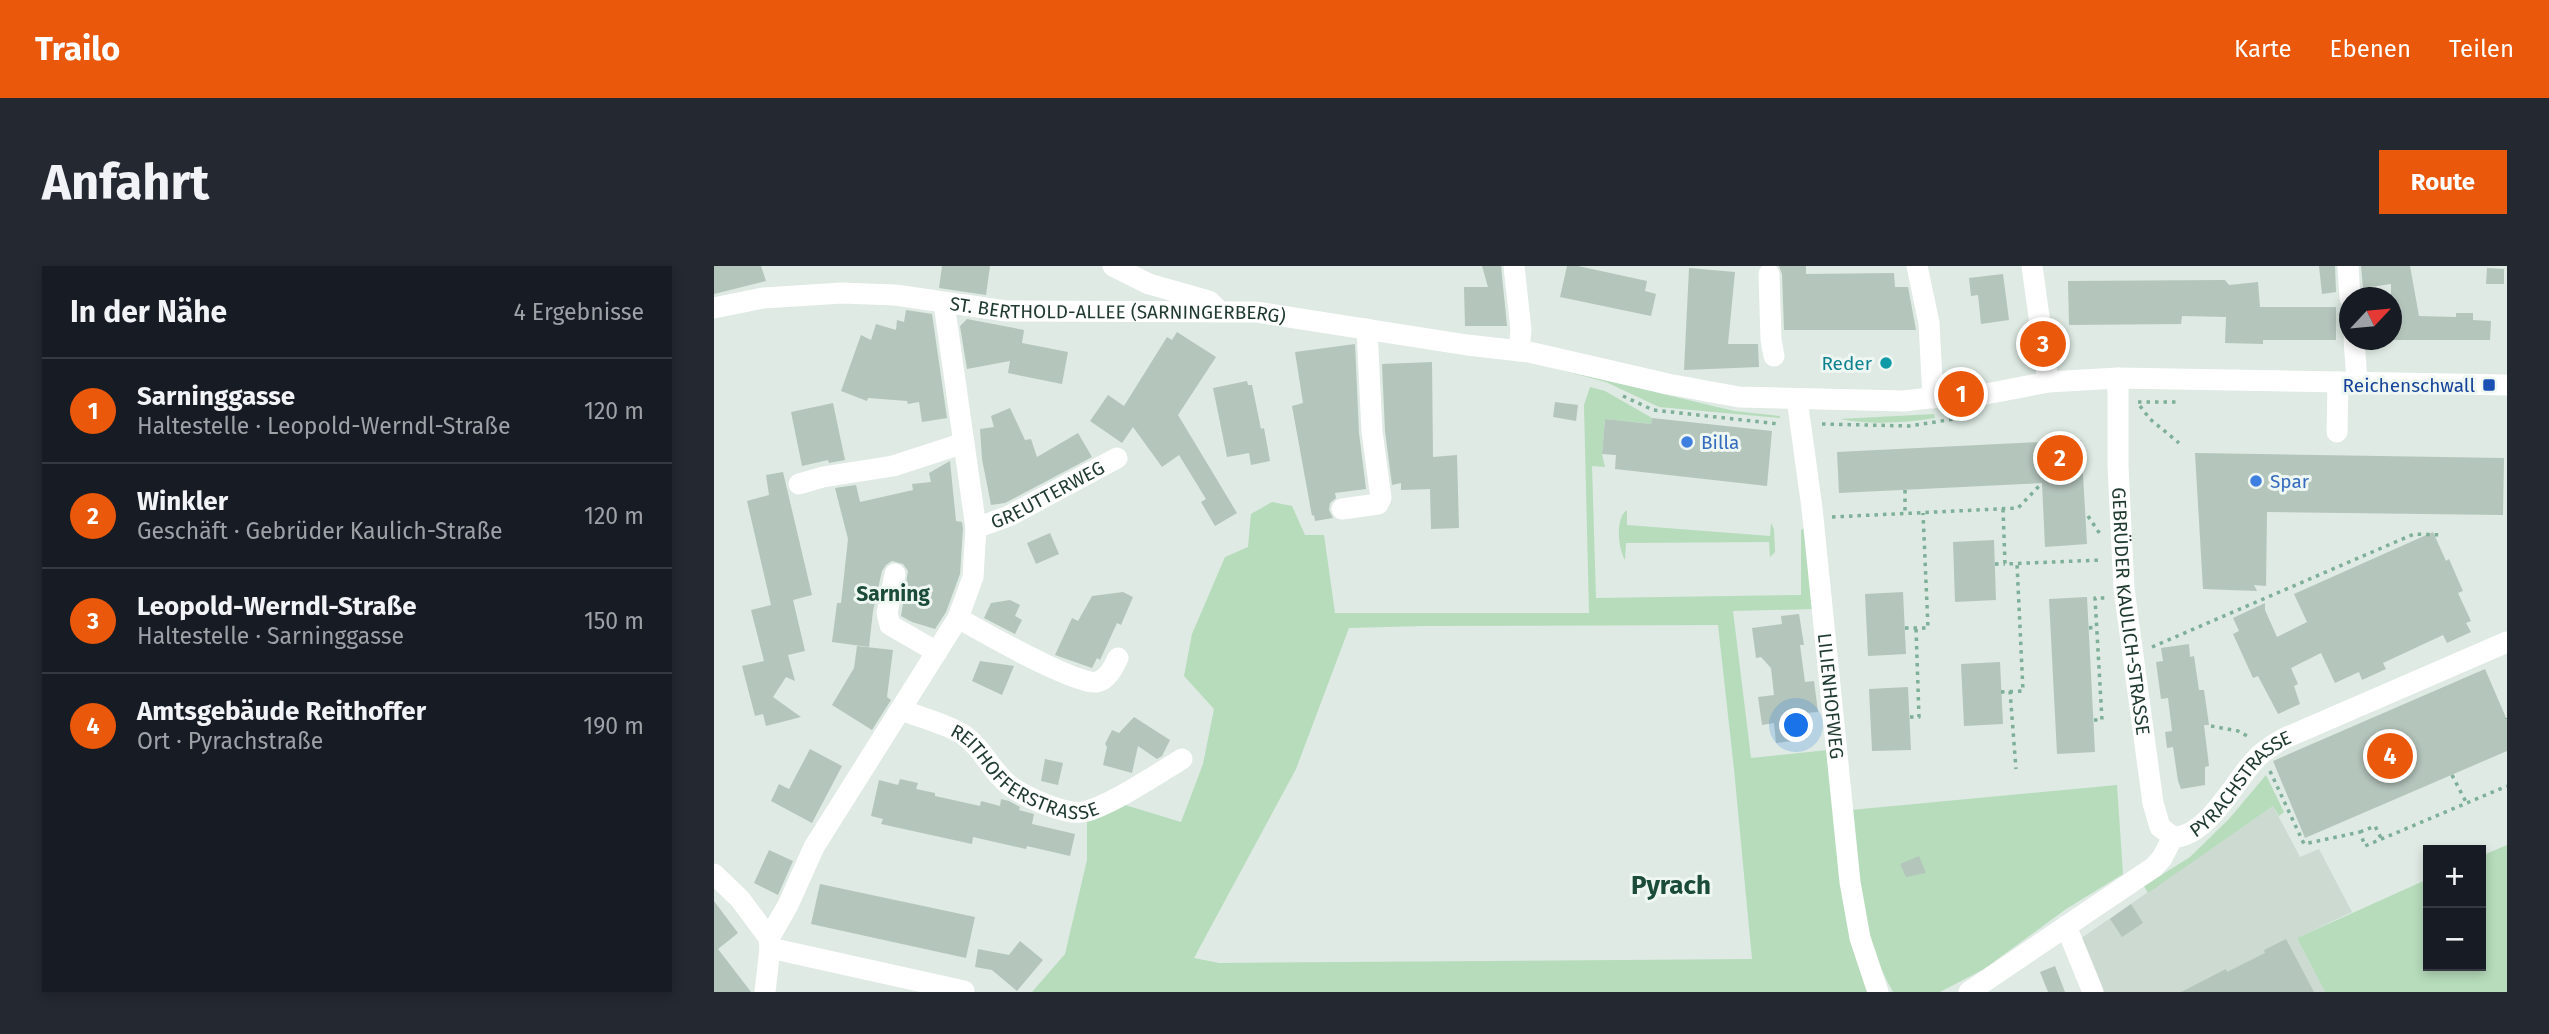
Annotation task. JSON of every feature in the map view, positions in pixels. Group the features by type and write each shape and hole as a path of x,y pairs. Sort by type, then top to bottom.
{"street":[{"path":"1113,266 1149,284 1209,301 1219,311"},
{"path":"1514,266 1521,330 1520,351"},
{"path":"1917,266 1928,323 1933,398"},
{"path":"2348,266 2349,287"},
{"path":"2032,269 2048,382"},
{"path":"1769,274 1774,356"},
{"name":"ST. BERTHOLD-ALLEE (SARNINGERBERG)","path":"714,308 763,298 842,293 895,295 1006,311 1219,311 1282,315 1520,351 1739,397 1904,401 1961,394 1986,394 2048,382 2118,378 2507,385"},
{"path":"765,992 769,943 814,847 958,618 973,577 976,528 944,303"},
{"path":"1342,509 1378,504 1381,498 1372,432 1367,329"},
{"path":"2336,432 2353,350"},
{"name":"GEBRÜDER KAULICH-STRASSE","path":"2118,378 2120,522 2129,629 2152,803 2160,827 2173,837"},
{"name":"LILIENHOFWEG","path":"1797,399 1850,882 1860,939 1878,992"},
{"path":"799,484 893,466 964,443"},
{"name":"GREUTTERWEG","path":"976,528 1009,516 1117,458"},
{"path":"895,574 887,613 890,625 937,652"},
{"path":"958,618 1041,663 1087,682 1097,682 1108,676 1118,659"},
{"name":"PYRACHSTRASSE","path":"1969,992 2154,867 2173,837 2181,837 2197,829 2255,750 2507,642"},
{"name":"REITHOFFERSTRASSE","path":"902,710 962,734 1013,788 1062,810 1082,812 1102,805 1182,759"},
{"path":"714,874 740,899 769,943 964,991"},
{"path":"2066,926 2093,992"}],"path":[{"path":"2140,406 2150,419 2179,443"},
{"path":"1812,518 2018,508 2042,483"},
{"path":"1905,490 1905,513"},
{"path":"2003,509 2004,564"},
{"path":"1905,628 1928,628 1923,513"},
{"path":"2088,516 2101,535"},
{"path":"2144,650 2414,534 2442,535"},
{"path":"1995,564 2109,560"},
{"path":"2001,692 2023,691 2017,564"},
{"path":"2094,720 2102,720 2095,598 2113,598"},
{"path":"2089,628 2097,627"},
{"path":"1909,717 1919,717 1916,628"},
{"path":"2010,691 2016,769"},
{"path":"2211,726 2238,731 2255,750 2268,767 2304,844 2360,832 2375,826 2382,840"},
{"path":"2452,775 2467,804"},
{"path":"2360,832 2365,846 2507,786"}],"shaded area":[{"path":"2273,806 2300,857 2319,849 2352,912 2297,938 2325,992 2102,992 2080,939"}],"green space":[{"path":"1542,365 1734,411 1780,418 1659,407 1606,382"},
{"path":"1590,387 1605,391 1652,418 1651,424 1605,419 1602,454 1605,467 1592,466 1596,598 1801,595 1801,530 1808,526 1814,609 1733,611 1751,758 1828,750 1869,992 1032,992 1065,954 1087,860 1087,817 1125,805 1181,822 1203,764 1214,709 1184,676 1192,634 1225,557 1248,547 1251,514 1272,502 1292,506 1305,535 1324,535 1335,613 1589,613 1584,405","holes":["1718,625 1752,959 1219,963 1194,958 1296,769 1349,628"]},
{"path":"1934,414 1935,418 1899,422 1875,423 1840,419"},
{"path":"1627,510 1627,525 1770,536 1771,523 1774,529 1775,552 1770,557 1769,542 1626,543 1625,560 1619,526"},
{"path":"2266,775 2284,812 2279,816 2273,806 2148,893 2144,886 2190,857 2229,819"},
{"path":"2117,785 2123,874 2066,909 1984,969 1940,992 1893,992 1873,948 1867,926 1858,881 1851,810"},
{"path":"2507,845 2507,992 2325,992 2297,938 2423,881 2423,971 2486,971 2486,854"}],"building":[{"path":"714,266 761,266 766,281 714,294"},
{"path":"942,266 990,266 986,295 939,288"},
{"path":"1482,266 1501,266 1507,326 1465,326 1464,287 1488,287"},
{"path":"1567,266 1647,281 1645,291 1656,294 1651,316 1560,297"},
{"path":"1779,266 1806,266 1806,274 1894,273 1895,287 1908,287 1916,330 1784,330 1782,274"},
{"path":"2319,266 2335,266 2336,292 2322,294"},
{"path":"2361,266 2410,266 2419,316 2456,317 2456,313 2473,313 2473,320 2491,321 2490,340 2402,340 2402,287 2391,287 2391,284 2363,287"},
{"path":"1689,268 1735,272 1728,344 1758,344 1759,367 1684,370"},
{"path":"2487,268 2504,269 2504,284 2486,284"},
{"path":"2003,274 2009,320 1981,324 1978,295 1971,296 1969,278"},
{"path":"2225,280 2229,285 2258,282 2260,307 2336,307 2336,340 2225,343 2226,317 2182,316 2181,324 2069,325 2068,281"},
{"path":"906,310 932,314 947,418 922,422 919,402 908,404 907,401 868,398 867,401 841,391 861,335 871,340 876,324 896,330 897,320 904,322"},
{"path":"967,319 1024,330 1022,343 1068,352 1062,384 1008,373 1010,361 967,369 960,326"},
{"path":"1177,332 1216,357 1178,415 1237,513 1215,526 1201,502 1206,499 1179,455 1162,467 1133,427 1122,443 1090,421 1108,395 1124,406 1167,337 1172,340"},
{"path":"1355,344 1359,433 1366,489 1335,493 1336,498 1330,503 1329,510 1333,518 1315,521 1292,406 1303,403 1295,352"},
{"path":"1432,362 1433,457 1457,455 1459,528 1431,529 1430,489 1401,490 1401,483 1392,485 1385,431 1382,364"},
{"path":"1247,381 1248,385 1252,385 1270,461 1251,465 1249,453 1227,457 1213,388"},
{"path":"1555,402 1578,405 1576,421 1553,417"},
{"path":"833,403 845,460 829,463 828,460 802,466 791,412"},
{"path":"1010,408 1025,440 1031,439 1037,457 1078,433 1092,457 1005,503 991,505 982,459 980,429 994,427 991,416"},
{"name":"Billa","path":"1652,418 1772,431 1767,486 1615,469 1616,455 1602,454 1605,419 1651,424"},
{"path":"2081,440 2087,544 2045,547 2042,483 1839,493 1837,452"},
{"path":"2195,453 2504,458 2503,515 2267,512 2266,586 2254,585 2257,591 2203,589"},
{"path":"950,461 956,521 962,522 963,529 960,574 946,612 935,629 901,616 908,571 903,564 892,561 882,571 873,611 869,647 832,642 837,603 841,603 848,539 835,488 856,485 860,502 913,490 912,484 931,482 929,473"},
{"path":"783,472 812,595 793,600 805,651 788,655 795,681 786,677 773,697 801,717 766,726 763,714 755,716 742,666 764,661 751,610 771,605 747,501 769,495 766,475"},
{"path":"2433,532 2463,591 2458,593 2471,621 2466,623 2471,632 2447,643 2443,635 2383,663 2386,669 2362,680 2359,672 2335,683 2321,653 2291,668 2298,684 2294,686 2300,704 2278,714 2258,676 2253,678 2233,634 2239,631 2233,618 2265,603 2265,610 2277,637 2307,622 2294,594"},
{"path":"1050,533 1059,554 1036,564 1027,543"},
{"path":"1994,540 1996,600 1955,602 1953,542"},
{"path":"1123,592 1133,597 1121,625 1117,623 1100,660 1097,658 1092,668 1055,655 1072,618 1078,621 1092,596"},
{"path":"1903,592 1906,654 1868,656 1865,594"},
{"path":"2087,597 2095,752 2057,754 2049,599"},
{"path":"1010,600 1020,605 1015,616 1022,620 1015,634 984,618 991,603"},
{"path":"1799,614 1804,645 1800,645 1805,682 1814,681 1818,712 1804,713 1807,739 1776,743 1774,723 1762,725 1758,697 1774,695 1771,668 1761,657 1756,658 1752,628 1782,624 1781,616"},
{"path":"2189,644 2190,657 2194,656 2199,690 2204,690 2209,725 2204,725 2209,766 2205,767 2205,785 2181,789 2173,747 2167,748 2165,732 2172,731 2168,698 2161,699 2156,662 2163,661 2161,648"},
{"path":"857,646 893,650 887,697 891,700 872,730 832,705 854,668"},
{"path":"980,661 1014,666 1002,695 972,681"},
{"path":"2000,662 2003,724 1964,726 1961,664"},
{"path":"2485,669 2507,720 2507,751 2305,838 2273,761"},
{"path":"1908,687 1911,750 1872,751 1869,689"},
{"path":"1134,717 1170,740 1162,756 1157,759 1138,746 1132,773 1103,765 1107,747 1105,744 1112,730 1119,733"},
{"path":"810,749 842,766 812,823 771,801 779,784 789,789"},
{"path":"1045,759 1063,763 1058,785 1041,781"},
{"path":"900,779 918,783 916,789 935,793 935,796 980,806 981,801 1000,806 1001,799 1009,801 1020,807 1019,810 1034,814 1032,824 1075,834 1070,856 973,837 972,844 881,824 883,819 871,816 879,780 898,785"},
{"path":"769,850 793,861 778,895 754,883"},
{"path":"1919,856 1926,873 1906,877 1900,864"},
{"path":"820,884 975,917 966,958 811,924"},
{"path":"714,901 738,933 718,949 751,992 714,992"},
{"path":"2131,904 2143,923 2122,937 2110,919"},
{"path":"2286,939 2314,992 2181,992 2265,953 2264,950"},
{"path":"1020,941 1043,960 1017,991 992,970 975,967 978,949 1009,955"},
{"path":"2055,966 2065,992 2048,992 2040,972"}],"place":[{"name":"Leopold-Werndl-Straße","path":"2043,344"},
{"name":"Reder","path":"1886,363"},
{"name":"Reichenschwall","path":"2489,385"},
{"name":"Sarninggasse","path":"1961,394"},
{"name":"Billa","path":"1687,442"},
{"name":"Winkler","path":"2060,458"},
{"name":"Spar","path":"2256,481"},
{"name":"Amtsgebäude Reithoffer","path":"2390,756"}],"district":[{"name":"Sarning","path":"893,594"},
{"name":"Pyrach","path":"1671,885"}]}
